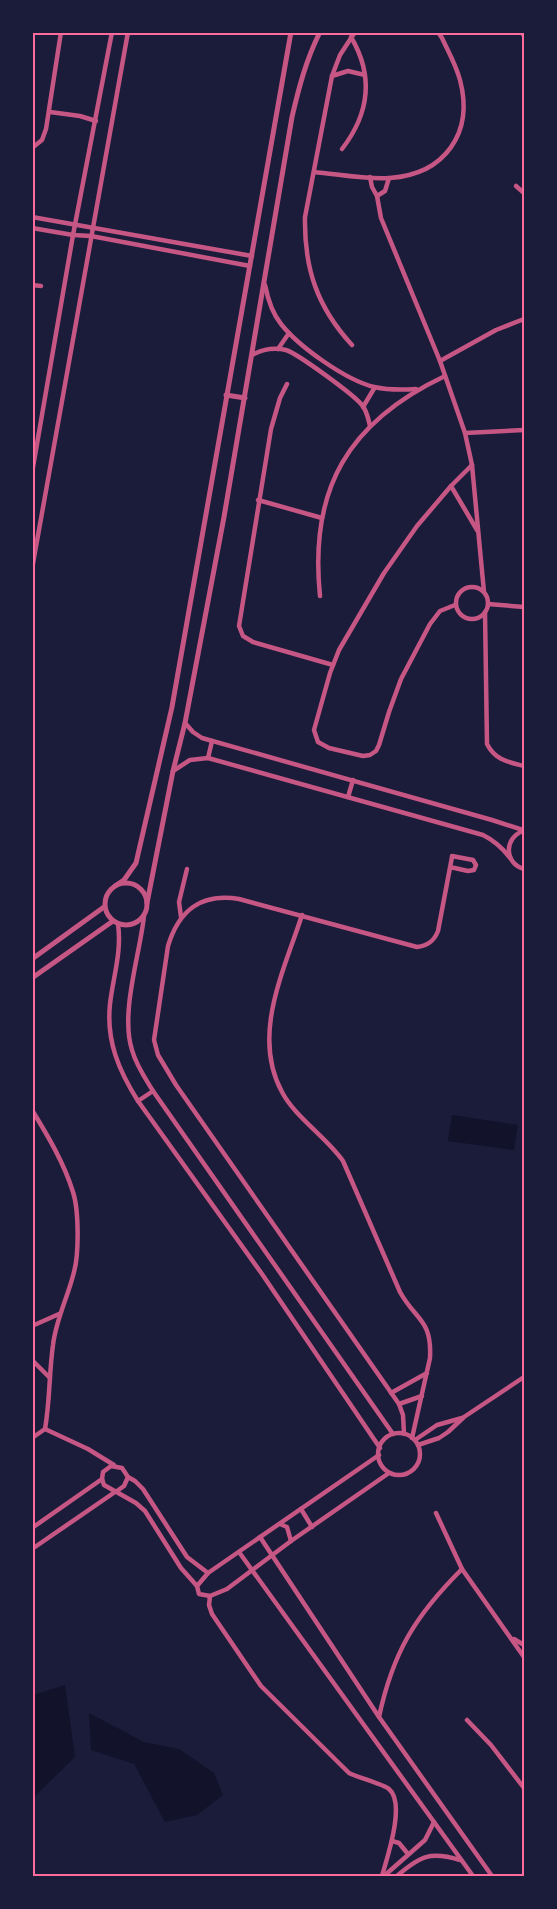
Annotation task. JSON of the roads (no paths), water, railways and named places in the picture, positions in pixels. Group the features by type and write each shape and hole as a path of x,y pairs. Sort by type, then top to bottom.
{"street":[{"path":"32,148 42,140 46,129 61,32"},
{"path":"32,473 73,235 112,32"},
{"path":"32,569 90,236 128,32"},
{"path":"32,959 104,907 107,895 124,880 136,863 172,707 291,32"},
{"path":"320,32 308,58 296,99 245,398 185,724 173,771 144,916 128,1027 132,1049 140,1070 153,1091 393,1434"},
{"path":"314,172 389,178 409,175 434,165 446,155 456,142 462,122 463,101 460,80 438,32"},
{"path":"522,32 524,36"},
{"path":"352,345 326,310 314,286 306,252 305,217 332,76 340,55 353,35"},
{"path":"342,149 352,136 364,107 365,76 353,35"},
{"path":"332,76 348,70 365,76"},
{"path":"50,112 80,116 96,121"},
{"path":"370,177 372,187 377,196 381,218 440,361 465,432 472,465 484,592 488,604 485,612 487,744 496,757 503,761 524,766"},
{"path":"377,196 385,190 389,178"},
{"path":"516,186 524,193"},
{"path":"32,217 252,256"},
{"path":"32,228 90,236 250,266"},
{"path":"32,285 41,286"},
{"path":"265,285 273,312 289,333 349,377 375,387 418,389"},
{"path":"440,361 496,330 524,319"},
{"path":"278,349 289,333"},
{"path":"298,357 305,346"},
{"path":"252,355 269,348 285,350 298,357 356,399 368,416 370,426"},
{"path":"308,364 316,354"},
{"path":"320,596 318,557 322,518 326,497 337,471 356,442 390,408 418,389 445,376"},
{"path":"287,384 280,398 271,428 240,620 241,631 243,636 253,642 332,665"},
{"path":"363,407 375,387"},
{"path":"226,395 245,398"},
{"path":"465,432 524,430"},
{"path":"455,605 440,611 430,624 401,679 376,751 364,756 323,746 315,736 314,730 332,665 339,650 384,573 417,526 451,486 472,465"},
{"path":"451,486 478,531"},
{"path":"258,500 322,518"},
{"path":"484,592 476,587 467,587 457,596 455,605 459,613 466,618 474,619 485,612"},
{"path":"488,604 524,607"},
{"path":"185,724 193,732 212,741 524,830"},
{"path":"208,758 212,741"},
{"path":"173,771 190,760 208,758 348,797 483,835 498,844 517,866 524,869"},
{"path":"348,797 353,780"},
{"path":"510,858 508,848 513,836 524,830"},
{"path":"404,1434 403,1415 399,1404 176,1085 158,1055 154,1040 155,1025 166,954 172,933 181,917 196,904 216,897 239,899 417,947 424,946 436,938 450,867 454,856 472,860 476,865 474,870 470,872 450,867"},
{"path":"181,917 179,902 187,869"},
{"path":"115,886 127,883 138,887 143,891 147,902"},
{"path":"104,907 109,917 115,923 129,926 135,924 144,916"},
{"path":"302,915 271,1014 269,1041 272,1067 282,1093 299,1113 335,1148 343,1161 400,1292 411,1308 426,1324 431,1347 414,1439"},
{"path":"32,978 115,923"},
{"path":"115,923 119,951 110,1004 110,1035 118,1065 138,1101 262,1274 380,1448"},
{"path":"138,1101 153,1091"},
{"path":"32,1110 48,1135 74,1194 78,1246 75,1269 69,1292 59,1314 52,1346 45,1429 32,1438"},
{"path":"32,1326 59,1314"},
{"path":"32,1360 50,1378"},
{"path":"391,1393 427,1372"},
{"path":"418,1445 439,1438 451,1430 464,1417 524,1377"},
{"path":"399,1404 422,1396"},
{"path":"414,1439 437,1424 464,1417"},
{"path":"45,1429 88,1449 122,1468 143,1489 187,1557 208,1573"},
{"path":"393,1434 404,1434 414,1439 418,1445 420,1456 416,1468 403,1475 389,1473 382,1466 379,1455 380,1448 383,1442 393,1434"},
{"path":"197,1586 208,1573 379,1455"},
{"path":"32,1528 102,1479 105,1469 115,1465"},
{"path":"102,1479 106,1488 136,1503 145,1511 181,1568 197,1586 199,1594 210,1596 227,1589 291,1541 389,1473"},
{"path":"32,1548 124,1486 128,1476"},
{"path":"301,1509 312,1527"},
{"path":"436,1513 462,1569 524,1657"},
{"path":"280,1524 287,1527 291,1541"},
{"path":"260,1537 380,1718 492,1876"},
{"path":"239,1552 460,1860 474,1876"},
{"path":"380,1718 386,1686 398,1653 436,1594 462,1569"},
{"path":"210,1596 209,1606 212,1614 261,1686 349,1773 391,1790 396,1805 392,1841 383,1876"},
{"path":"512,1638 524,1645"},
{"path":"467,1720 491,1745 524,1788"},
{"path":"383,1876 425,1840 434,1822"},
{"path":"392,1841 399,1843 408,1854"},
{"path":"397,1876 423,1857 435,1854 460,1860"}]}
